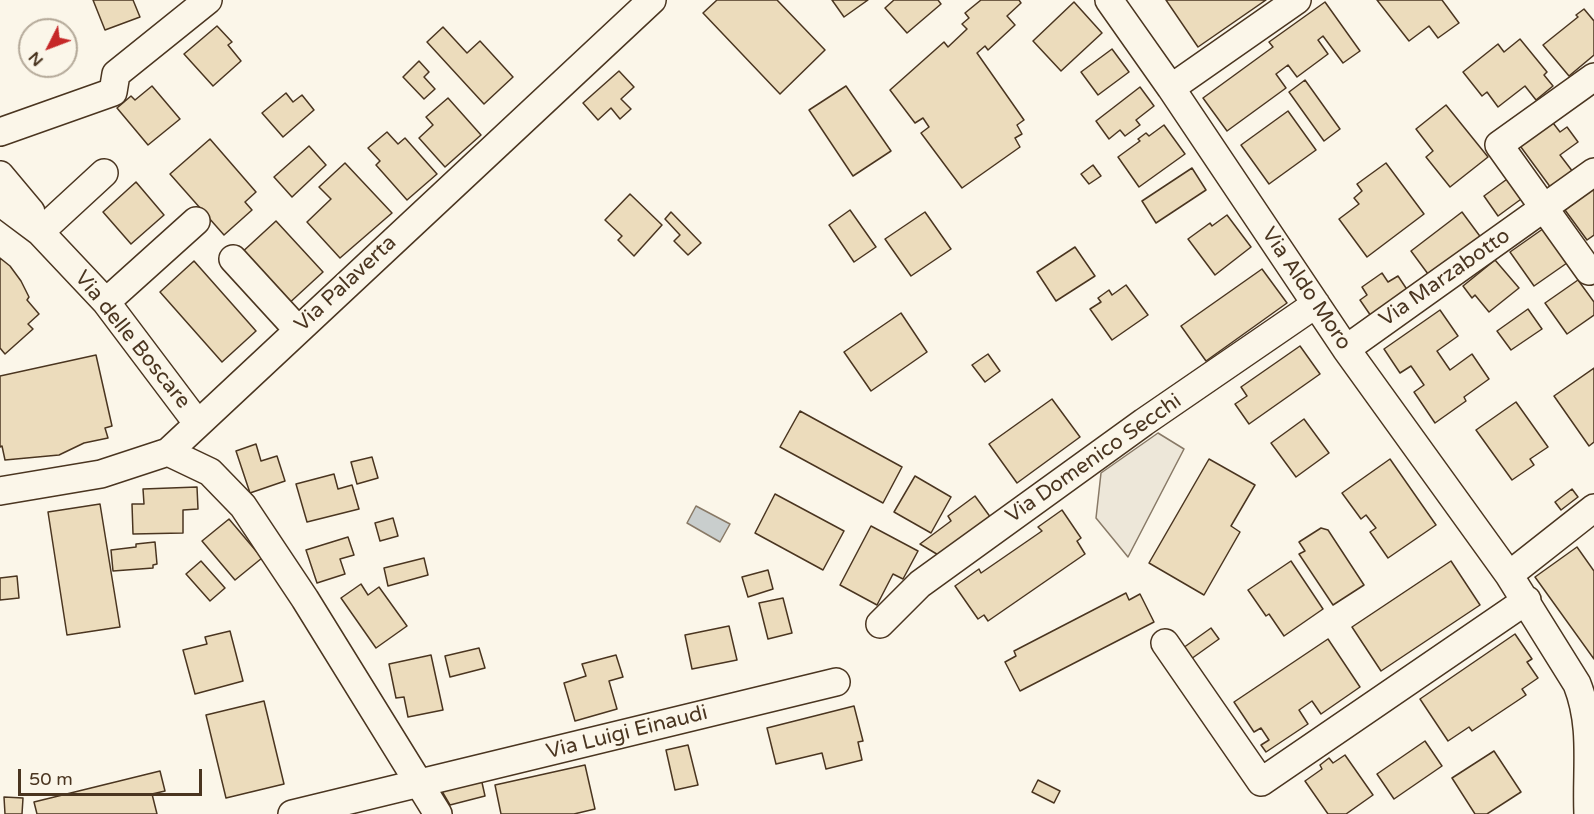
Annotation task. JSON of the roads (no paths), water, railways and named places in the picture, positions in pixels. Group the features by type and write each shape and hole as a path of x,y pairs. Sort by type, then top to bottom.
{"street":[{"path":"0,132 112,92 116,74 208,0"},
{"name":"Via Palaverta","path":"0,491 100,474 168,452 652,0"},
{"name":"Via Aldo Moro","path":"1109,0 1171,88 1346,349 1527,600 1577,684 1584,702 1588,724 1590,806"},
{"path":"1171,88 1297,0"},
{"path":"1589,271 1499,145 1594,77"},
{"path":"40,232 104,172"},
{"name":"Via Marzabotto","path":"1346,349 1594,172"},
{"name":"Via delle Boscare","path":"0,175 30,210 40,232"},
{"name":"Via delle Boscare","path":"0,202 40,232 106,302 198,424"},
{"path":"106,302 196,221"},
{"path":"233,259 298,330"},
{"name":"Via Domenico Secchi","path":"880,624 920,584 1144,422 1316,303"},
{"path":"168,452 210,472 243,506 311,609 438,814"},
{"path":"1509,575 1594,508"},
{"path":"1165,643 1261,782 1527,600"},
{"name":"Via Luigi Einaudi","path":"292,814 836,682"}]}
